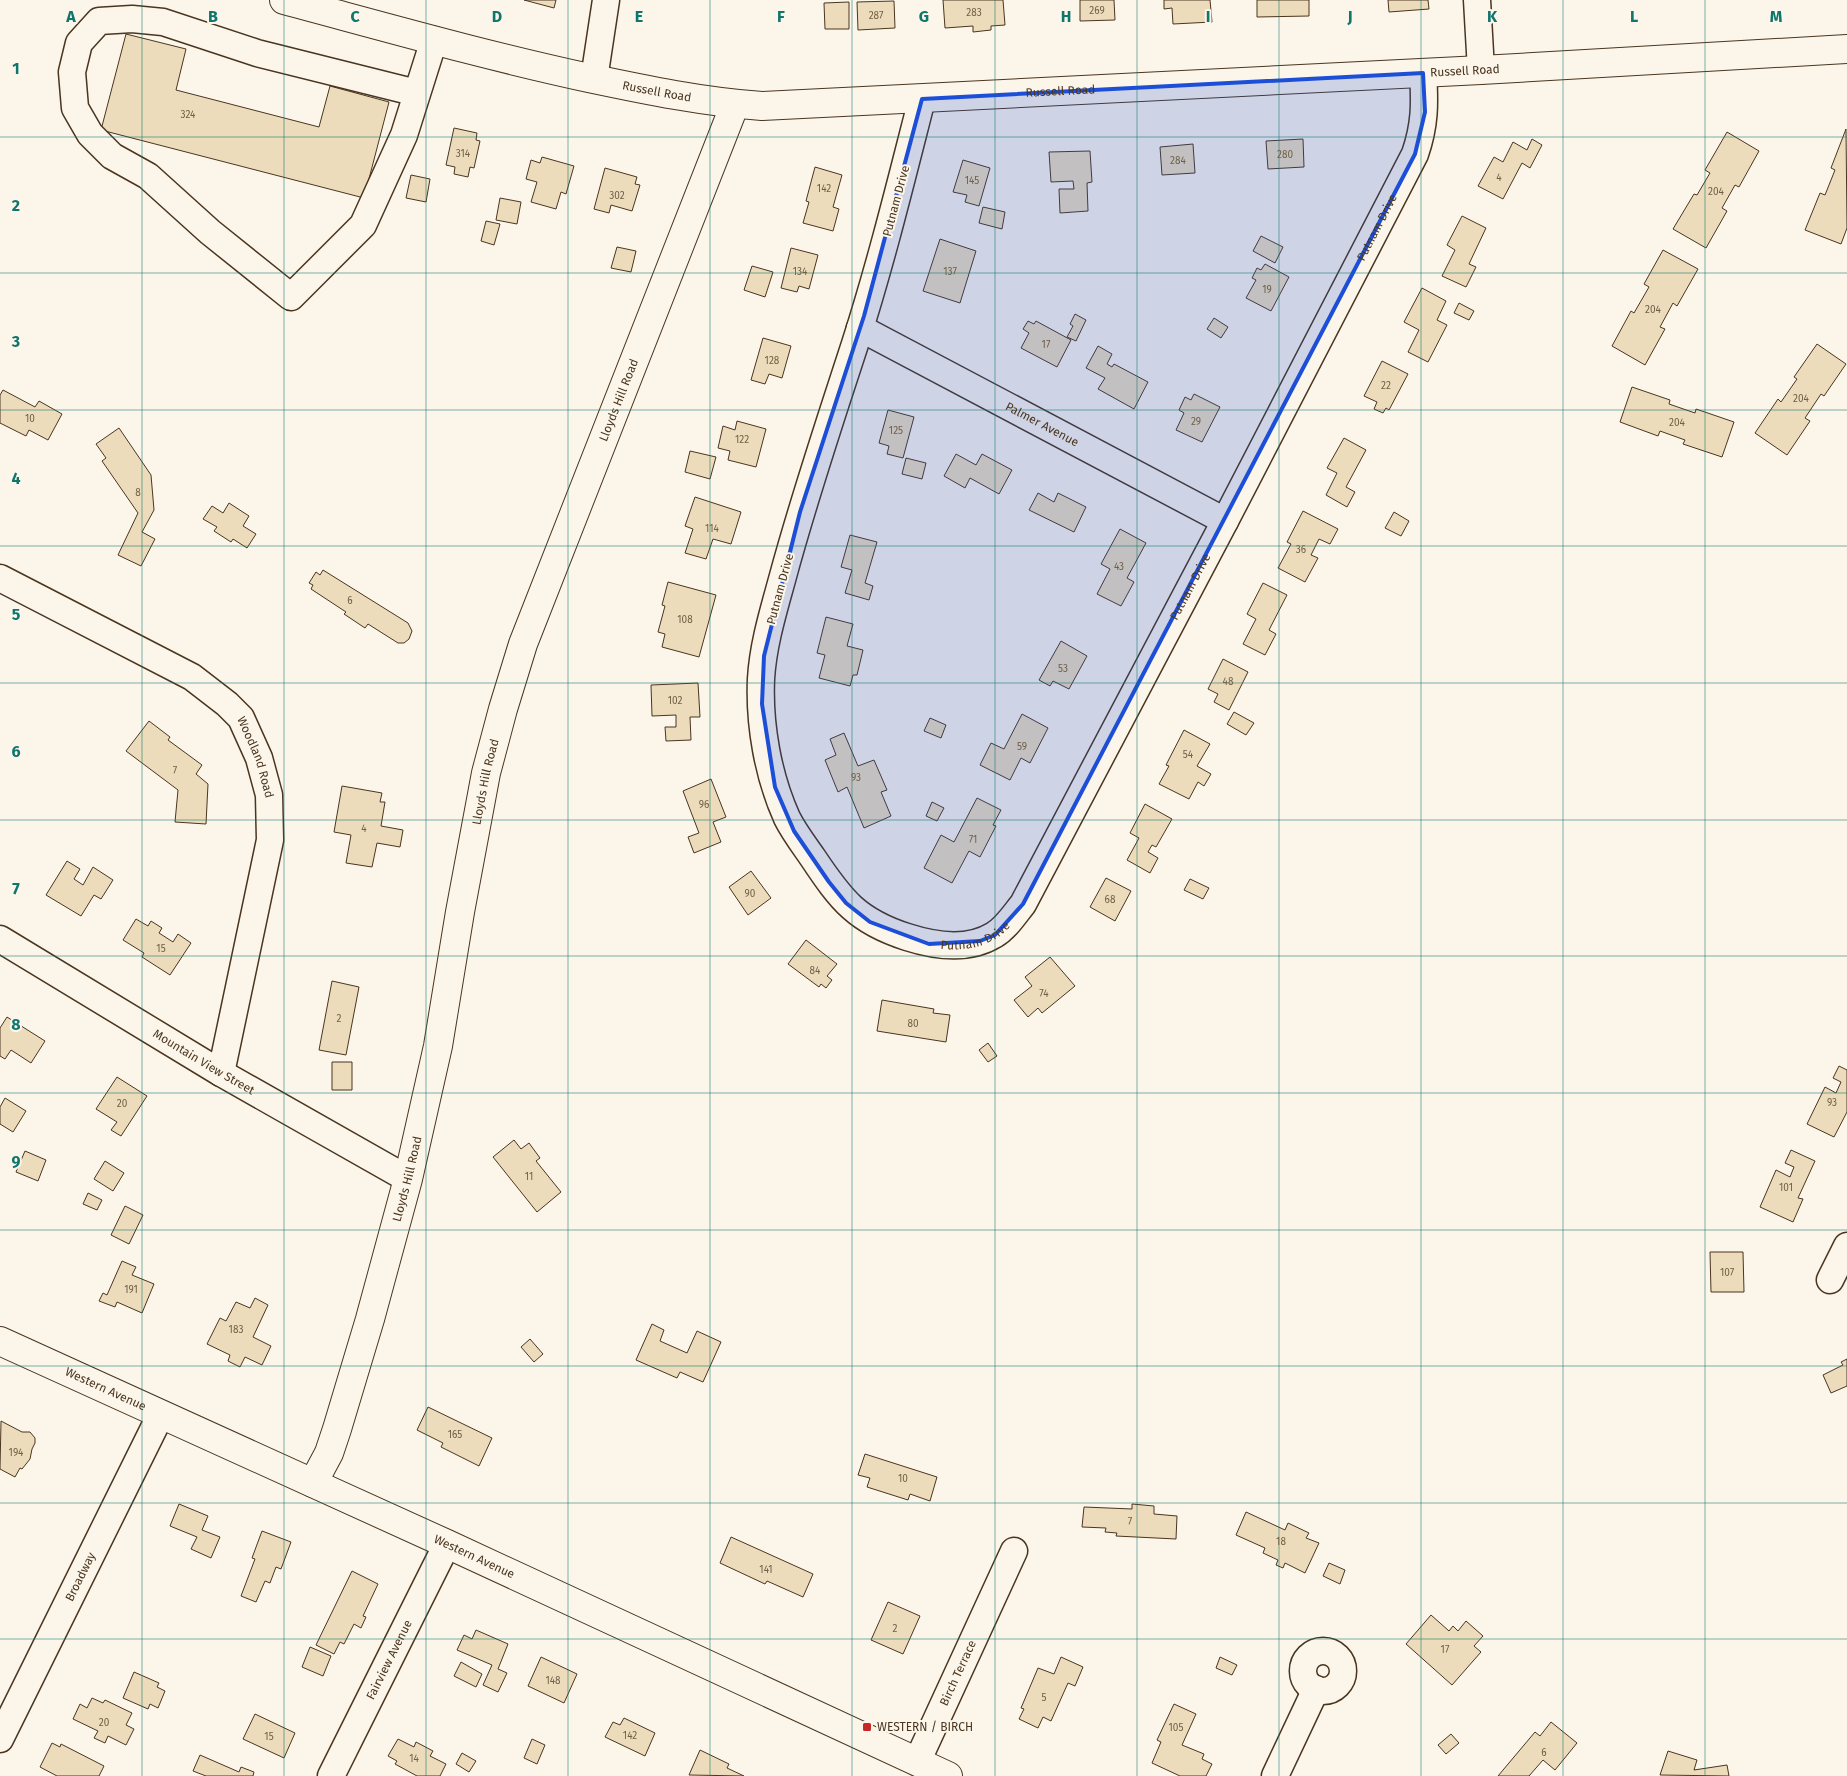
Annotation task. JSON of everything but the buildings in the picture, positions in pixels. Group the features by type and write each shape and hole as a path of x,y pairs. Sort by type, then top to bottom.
{"main road":[{"name":"Russell Road","path":"284,0 531,65 594,79 735,104 792,106 1847,49"},
{"name":"Lloyds Hill Road","path":"313,1483 329,1452 343,1411 408,1179 438,1046 486,773 503,709 524,644 735,104"},
{"name":"Western Avenue","path":"0,1341 447,1544 948,1776"}],"street":[{"path":"594,79 606,0"},
{"path":"1477,0 1481,70"},
{"path":"417,92 257,53 163,22 132,19 99,21 79,43 72,72 74,108 90,134 112,156 148,176 210,232 291,297 363,225 404,135 434,40"},
{"name":"Putnam Drive","path":"922,99 860,328 800,512 769,633 764,656 761,691 765,740 775,787 788,819 829,882 846,903 870,922 912,939 929,944 947,946 964,945 995,935 1023,904 1225,521 1415,154 1425,112 1423,73"},
{"name":"Palmer Avenue","path":"860,328 1225,521"},
{"name":"Woodland Road","path":"0,578 192,676 227,704 241,718 259,758 269,795 270,840 221,1073"},
{"name":"Mountain View Street","path":"0,939 221,1073 408,1179"},
{"path":"1830,1280 1847,1246"},
{"name":"Broadway","path":"0,1738 160,1414"},
{"name":"Fairview Avenue","path":"330,1776 447,1544"},
{"name":"Birch Terrace","path":"917,1762 1014,1551"},
{"path":"1276,1776 1316,1689"}],"highlighted area":[{"path":"1423,73 1425,112 1415,154 1023,904 995,935 980,941 929,944 870,922 846,903 829,882 794,831 775,787 762,704 764,656 800,512 864,316 922,99"}],"place":[{"name":"WESTERN / BIRCH","path":"867,1727"}]}
